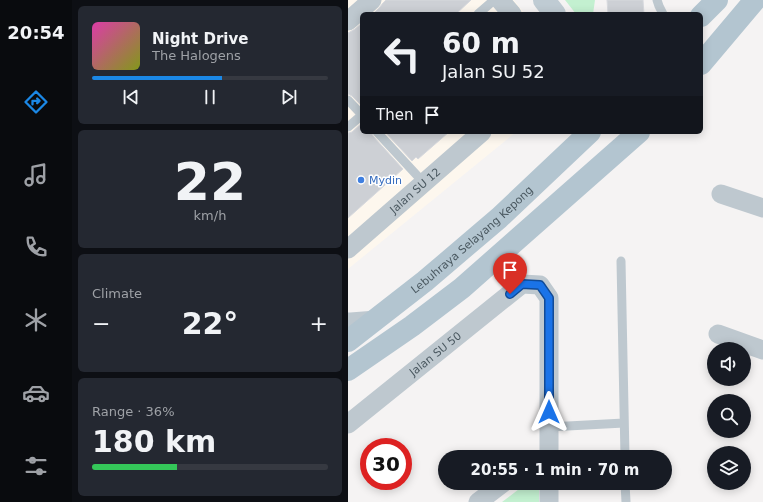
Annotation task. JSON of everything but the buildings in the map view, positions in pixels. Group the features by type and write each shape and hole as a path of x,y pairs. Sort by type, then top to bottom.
{"main road":[{"path":"703,14 717,0"},
{"path":"703,43 745,0"},
{"path":"703,62 755,0"},
{"name":"Lebuhraya Selayang Kepong","path":"348,341 425,282 499,218 587,134"},
{"path":"583,181 590,167 615,134"},
{"path":"348,370 412,326 462,288 637,134"}],"street":[{"path":"348,21 372,0"},
{"path":"500,0 510,12"},
{"path":"544,0 554,12"},
{"name":"Jalan SU 12","path":"348,249 480,134"},
{"path":"721,194 763,208"},
{"name":"Jalan SU 50","path":"348,424 522,284 540,285 549,298 549,427"},
{"path":"348,322 376,320"},
{"path":"718,334 763,350"},
{"path":"546,450 549,427"},
{"path":"478,502 494,490"},
{"path":"549,490 549,502"}],"lane":[{"path":"480,12 494,0"},
{"path":"657,0 662,12"},
{"path":"348,100 360,113"},
{"path":"348,127 360,117"},
{"path":"380,134 424,183"},
{"path":"621,261 625,450"},
{"path":"549,427 624,423"},
{"path":"625,490 626,502"}],"shaded area":[{"path":"348,0 514,0 523,12 360,12 360,134 514,134 348,269"}],"green space":[{"path":"565,0 595,0 593,12 574,12"},
{"path":"518,490 539,490 539,502 502,502"}],"place":[{"name":"Mydin","path":"361,180"}],"route":[{"path":"510,294 522,284 540,285 549,298 549,412"}]}
